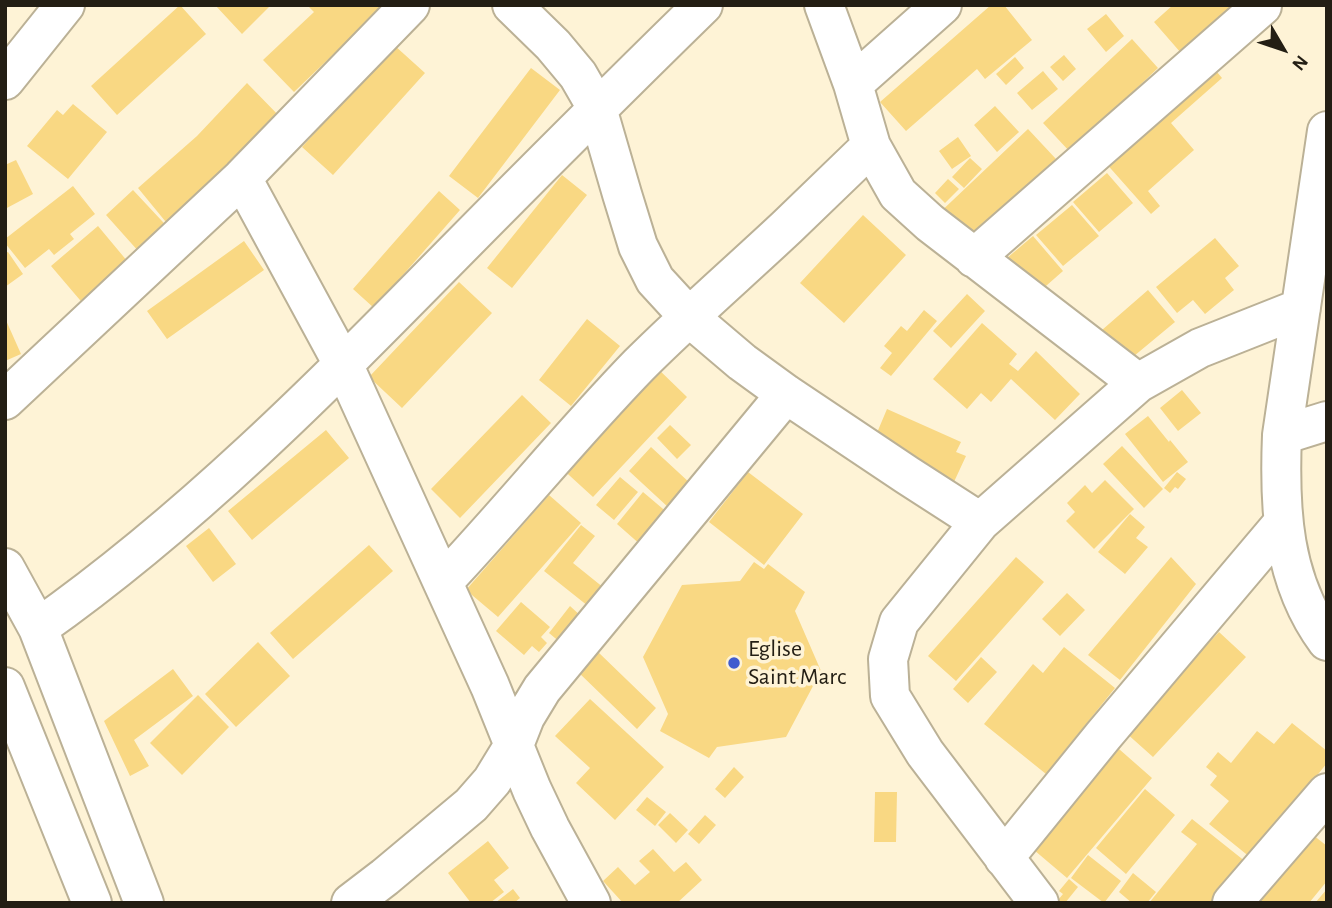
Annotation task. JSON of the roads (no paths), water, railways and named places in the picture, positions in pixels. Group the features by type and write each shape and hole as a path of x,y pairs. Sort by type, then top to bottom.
{"street":[{"path":"5,80 65,5"},
{"path":"5,400 242,178 410,5"},
{"path":"512,5 570,65 597,108 638,246 655,280 689,317 743,362 786,394 980,522"},
{"path":"38,628 139,552 211,491 286,421 703,5"},
{"path":"824,5 853,84 871,146 898,194 974,258 1138,383"},
{"path":"853,84 942,5"},
{"path":"974,258 1262,6"},
{"path":"443,582 639,366 871,146"},
{"path":"1325,152 1282,435 1281,490 1283,523 1298,589 1313,622 1327,641"},
{"path":"242,178 344,366 490,686 544,816 591,903"},
{"path":"1039,903 925,753 890,696 888,659 899,622 980,522 1138,383 1200,348 1301,308"},
{"path":"351,903 471,805 492,781 514,745 525,717 542,689 786,394"},
{"path":"1282,435 1327,421"},
{"path":"1004,858 1102,736 1283,523"},
{"path":"5,568 38,628 144,903"},
{"path":"5,687 92,903"},
{"path":"1232,903 1327,793"}],"place":[{"name":"Eglise Saint Marc","path":"734,663"}]}
